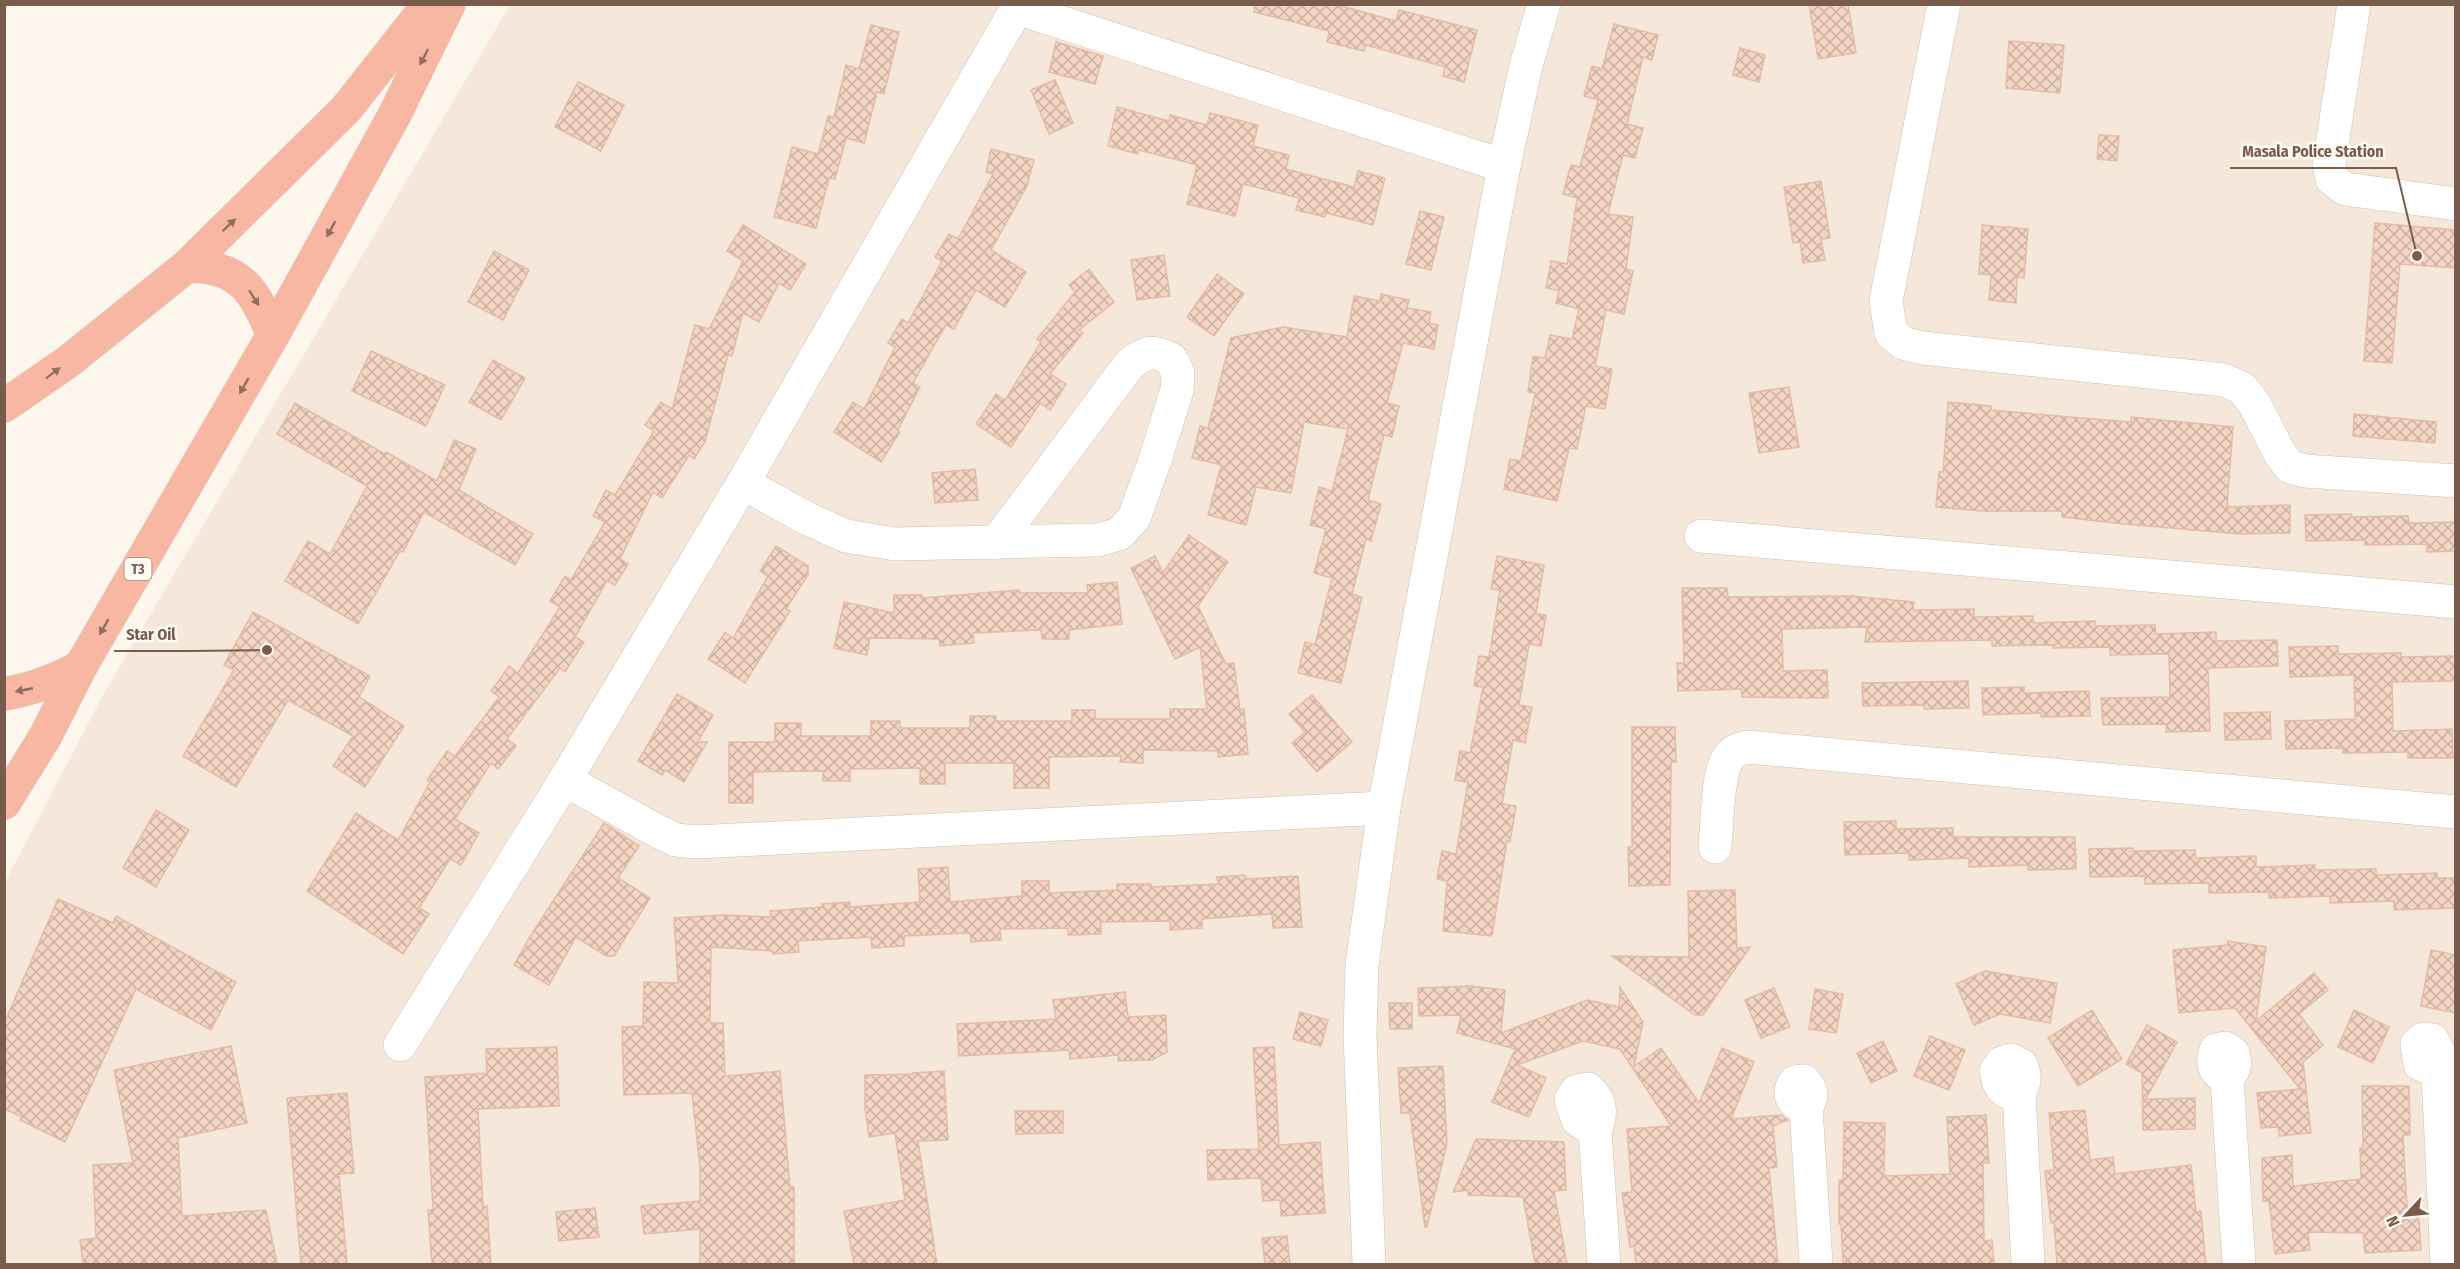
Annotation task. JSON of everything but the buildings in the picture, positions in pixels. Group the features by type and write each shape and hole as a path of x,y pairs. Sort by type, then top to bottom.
{"highway":[{"path":"4,406 69,361 187,266 346,109 429,4"},
{"name":"T3","path":"4,803 45,737 81,666 273,335 394,114 449,4"},
{"path":"187,266 207,266 224,271 242,281 256,298 273,335"},
{"path":"4,694 33,689 57,680 81,666"}],"street":[{"path":"1369,1264 1360,1035 1362,965 1384,807 1504,166 1526,66 1544,4"},
{"path":"1944,4 1886,301 1891,333 1903,343 1923,348 2224,380 2242,388 2254,403 2280,454 2290,467 2305,471 2456,481"},
{"path":"2354,4 2329,164 2332,179 2345,189 2456,204"},
{"path":"400,1045 566,780 743,483 1013,6 1504,166"},
{"path":"743,483 808,519 846,536 895,544 996,543 1098,540 1119,534 1134,518 1177,390 1178,373 1171,359 1158,352 1144,354 1129,365 996,543"},
{"path":"1701,536 2456,602"},
{"path":"1715,847 1722,771 1728,758 1736,749 1748,747 2456,812"},
{"path":"566,780 659,832 676,840 696,842 1384,807"},
{"path":"2438,1072 2447,1264"},
{"path":"2227,1079 2239,1264"},
{"path":"2019,1093 2028,1264"},
{"path":"1806,1108 1816,1264"},
{"path":"1595,1131 1604,1264"}],"shaded area":[{"path":"510,5 2455,5 2455,1264 5,1264 5,882 104,693"}],"place":[{"name":"Masala Police Station","path":"2417,256"},
{"name":"Star Oil","path":"267,650"}]}
